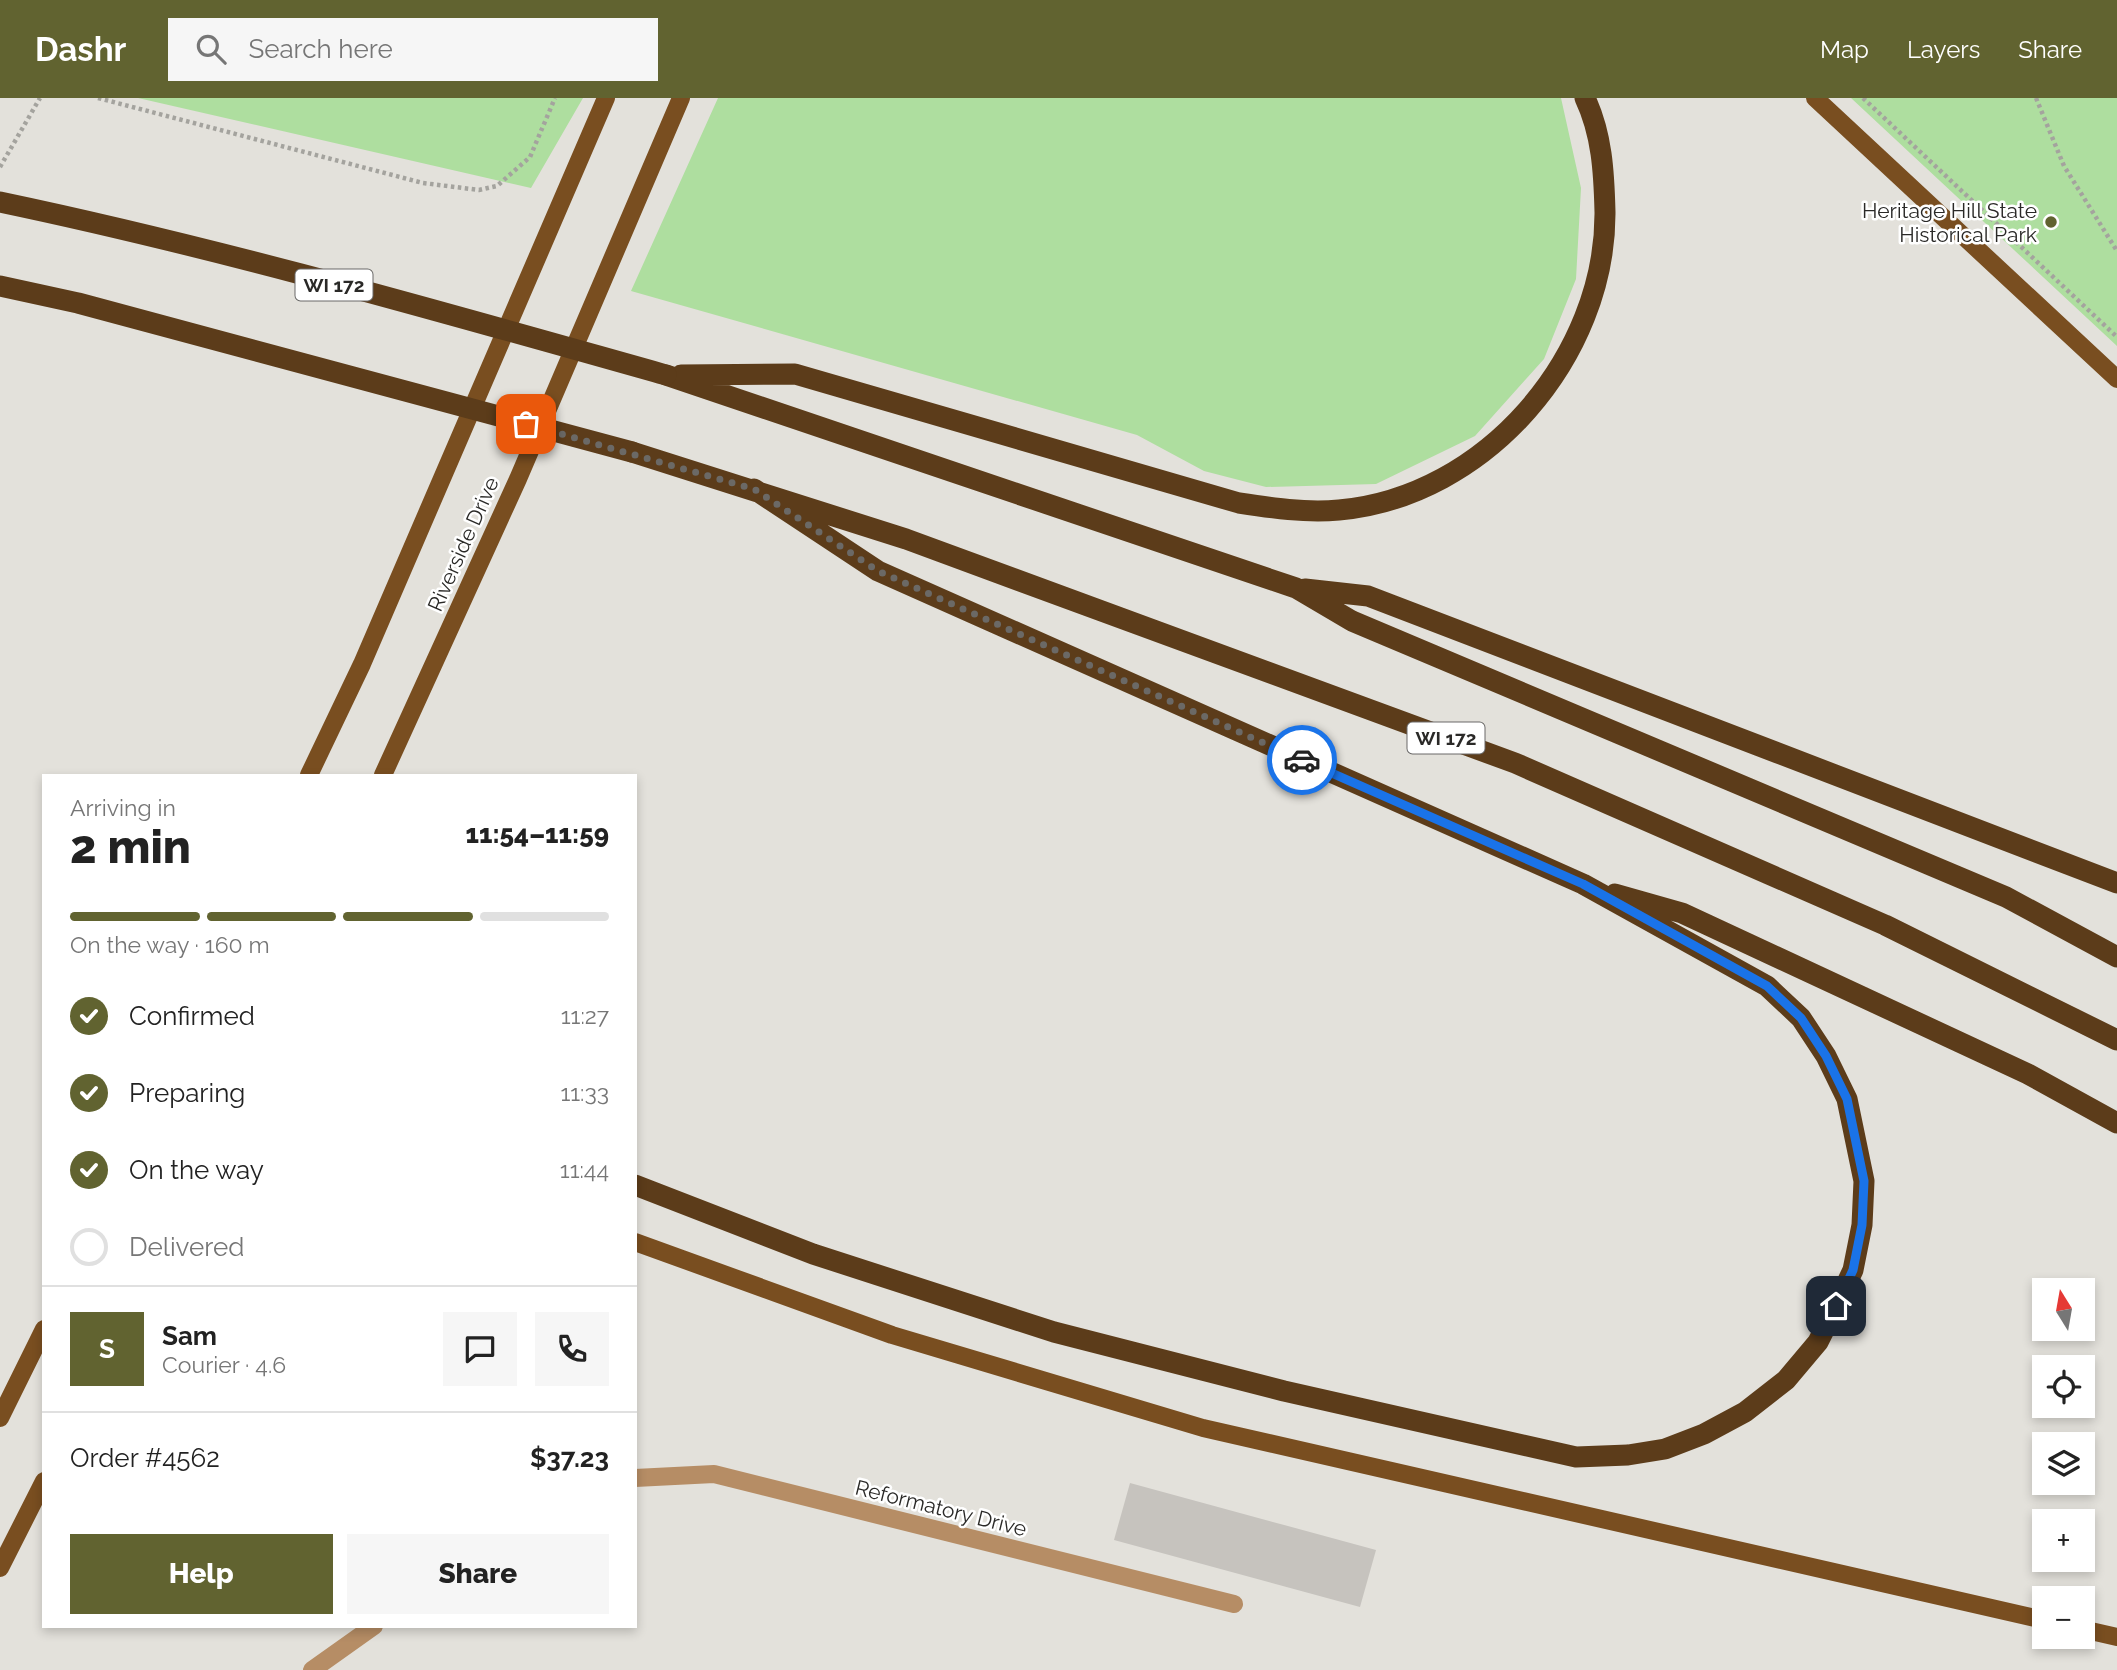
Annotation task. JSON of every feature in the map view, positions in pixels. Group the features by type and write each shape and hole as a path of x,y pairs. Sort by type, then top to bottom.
{"highway":[{"path":"666,375 795,374 1250,505 1285,511 1340,510 1382,501 1421,487 1468,462 1509,429 1542,396 1584,325 1605,244 1603,157 1585,98"},
{"name":"WI 172","path":"0,202 82,219 456,316 666,375 1296,588 1352,621 2006,897 2117,957"},
{"name":"WI 172","path":"0,286 78,303 632,452 906,539 1515,763 1885,925 2117,1040"},
{"path":"637,1186 813,1254 1054,1332 1283,1391 1576,1457 1628,1455 1665,1449 1704,1434 1745,1412 1786,1380 1818,1342 1853,1270 1862,1225 1864,1181 1847,1099 1826,1056 1801,1018 1767,986 1583,884 878,571 754,489"},
{"path":"1296,588 1368,596 2117,883"},
{"path":"1583,884 1682,913 2028,1074 2117,1123"}],"main road":[{"path":"309,774 362,664 606,98"},
{"name":"Riverside Drive","path":"383,774 518,479 681,98"},
{"path":"1815,98 2117,379"},
{"path":"637,1243 892,1335 1203,1428 2032,1617"},
{"path":"0,1418 42,1333"},
{"path":"0,1568 42,1485"},
{"path":"2095,1632 2117,1637"}],"street":[{"name":"Reformatory Drive","path":"637,1478 715,1474 1234,1604"},
{"path":"312,1670 371,1628"}],"path":[{"path":"0,167 40,98"},
{"path":"98,98 423,183 479,190 497,186 530,157 555,98"},
{"path":"1863,98 2117,337"},
{"path":"2036,98 2064,166 2117,251"}],"green space":[{"path":"138,98 583,98 531,188"},
{"path":"718,98 1561,98 1581,188 1576,279 1544,359 1475,436 1376,484 1266,487 1204,471 1137,435 631,291"},
{"name":"Heritage Hill State Historical Park","path":"1851,98 2117,98 2117,346"}],"building":[{"path":"1130,1483 1376,1550 1360,1607 1114,1540"}],"way so far":[{"path":"526,424 632,452 754,489 878,571 1302,760"}],"place":[{"name":"Heritage Hill State Historical Park","path":"2051,222"}],"route":[{"path":"1302,760 1583,884 1676,939 1726,962 1767,986 1801,1018 1826,1056 1847,1099 1864,1181 1862,1225 1853,1270 1836,1306"}]}
